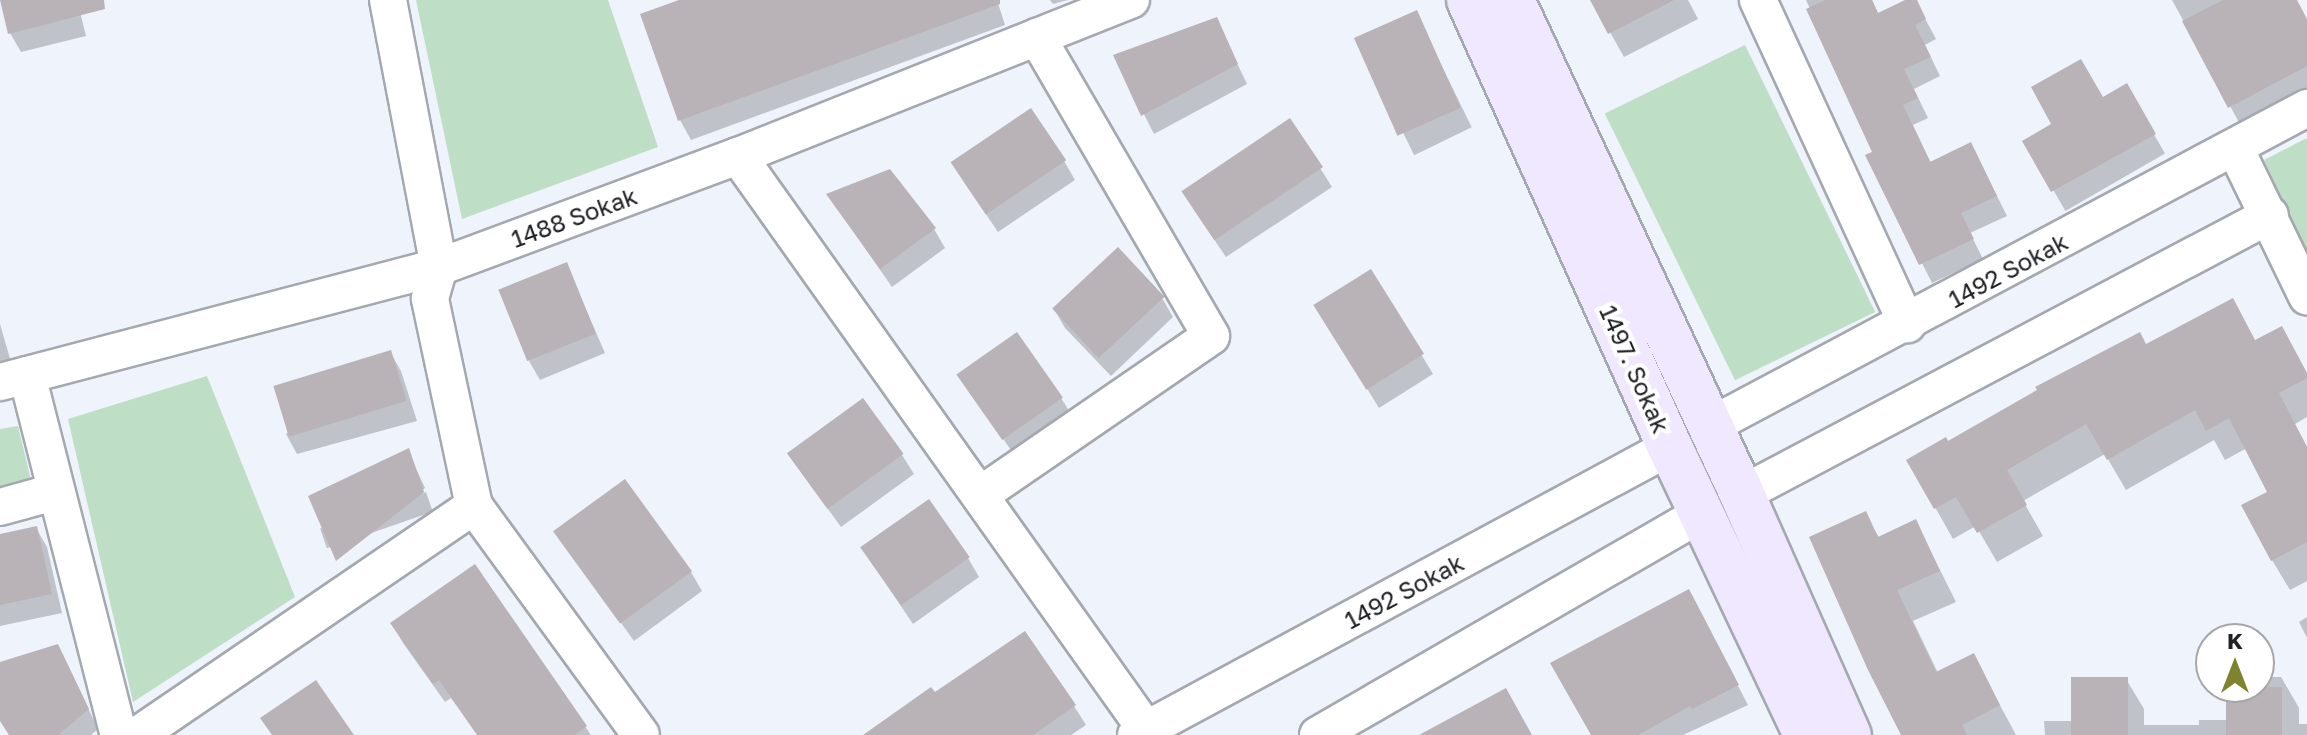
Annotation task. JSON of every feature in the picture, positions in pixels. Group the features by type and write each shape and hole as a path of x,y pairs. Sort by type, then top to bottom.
{"street":[{"path":"388,0 439,267 430,299 474,506 641,735"},
{"name":"1497. Sokak","path":"1469,0 1689,437 1742,494 1849,735"},
{"name":"1497. Sokak","path":"1512,0 1689,437 1702,513 1806,735"},
{"path":"1758,0 1907,324"},
{"name":"1488 Sokak","path":"13,378 439,267 738,156 1128,1"},
{"path":"980,495 1211,336 1037,37"},
{"name":"1492 Sokak","path":"1144,733 1689,437 1907,324 2307,108"},
{"path":"2235,148 2307,296"},
{"path":"738,156 980,495 1144,733"},
{"path":"1318,735 1702,513 2270,215"},
{"path":"13,378 55,492 119,735"},
{"path":"0,507 55,492"},
{"path":"138,735 474,506"}],"green space":[{"path":"416,0 608,0 658,147 462,219"},
{"path":"1745,45 1875,312 1735,380 1605,113"},
{"path":"2307,138 2307,252 2264,160"},
{"path":"207,376 295,597 133,702 68,419"},
{"path":"18,426 31,480 0,488 0,429"}],"building":[{"path":"0,0 104,0 105,9 8,34"},
{"path":"679,0 1000,0 1000,4 678,121 640,14"},
{"path":"1590,0 1674,0 1608,34"},
{"path":"1825,0 1872,0 1878,13 1905,0 1917,0 1926,19 1915,25 1931,57 1904,69 1918,98 1903,105 1930,162 1971,142 1997,196 1961,213 1974,239 1919,265 1865,155 1872,152 1806,9"},
{"path":"2223,0 2297,0 2307,19 2307,66 2228,108 2182,21"},
{"path":"1417,10 1461,108 1397,136 1354,38"},
{"path":"1217,17 1238,64 1141,116 1113,55"},
{"path":"2081,59 2103,97 2127,83 2156,134 2051,192 2022,141 2051,124 2031,87"},
{"path":"1031,108 1066,160 986,214 951,162"},
{"path":"1290,118 1323,167 1214,240 1181,191"},
{"path":"890,169 936,228 880,269 826,194"},
{"path":"1118,247 1164,297 1099,358 1052,308"},
{"path":"567,262 596,333 527,361 498,290"},
{"path":"1371,269 1424,354 1366,390 1313,305"},
{"path":"2233,298 2255,340 2282,326 2307,373 2307,378 2279,393 2307,447 2307,542 2271,561 2241,505 2267,492 2229,418 2206,431 2195,410 2107,460 2086,424 2007,470 2027,505 1977,533 1956,497 1934,509 1906,460 1946,437 1948,441 2037,390 2035,387 2140,332 2146,344"},
{"path":"1017,332 1063,398 1002,440 956,374"},
{"path":"391,350 406,401 289,437 273,386"},
{"path":"863,398 904,454 828,509 787,453"},
{"path":"409,448 424,492 336,561 308,496"},
{"path":"625,479 692,571 620,624 553,531"},
{"path":"929,499 970,557 901,605 860,547"},
{"path":"1866,511 1878,537 1916,519 1940,571 1897,590 1936,672 1974,653 2000,705 1962,725 1967,735 1901,735 1868,670 1809,537"},
{"path":"37,526 52,594 0,605 0,534"},
{"path":"475,564 587,726 574,735 477,735 439,680 433,684 390,623"},
{"path":"1689,589 1739,685 1692,709 1690,706 1638,735 1591,735 1550,663"},
{"path":"1025,631 1076,705 1033,735 863,735 931,687 935,692"},
{"path":"58,644 89,709 58,735 9,735 0,721 0,662"},
{"path":"2071,677 2128,677 2128,735 2071,735"},
{"path":"316,680 354,735 272,735 260,718"},
{"path":"2275,687 2282,687 2282,735 2226,735 2226,703 2275,703"},
{"path":"1506,688 1532,735 1419,735"}]}
